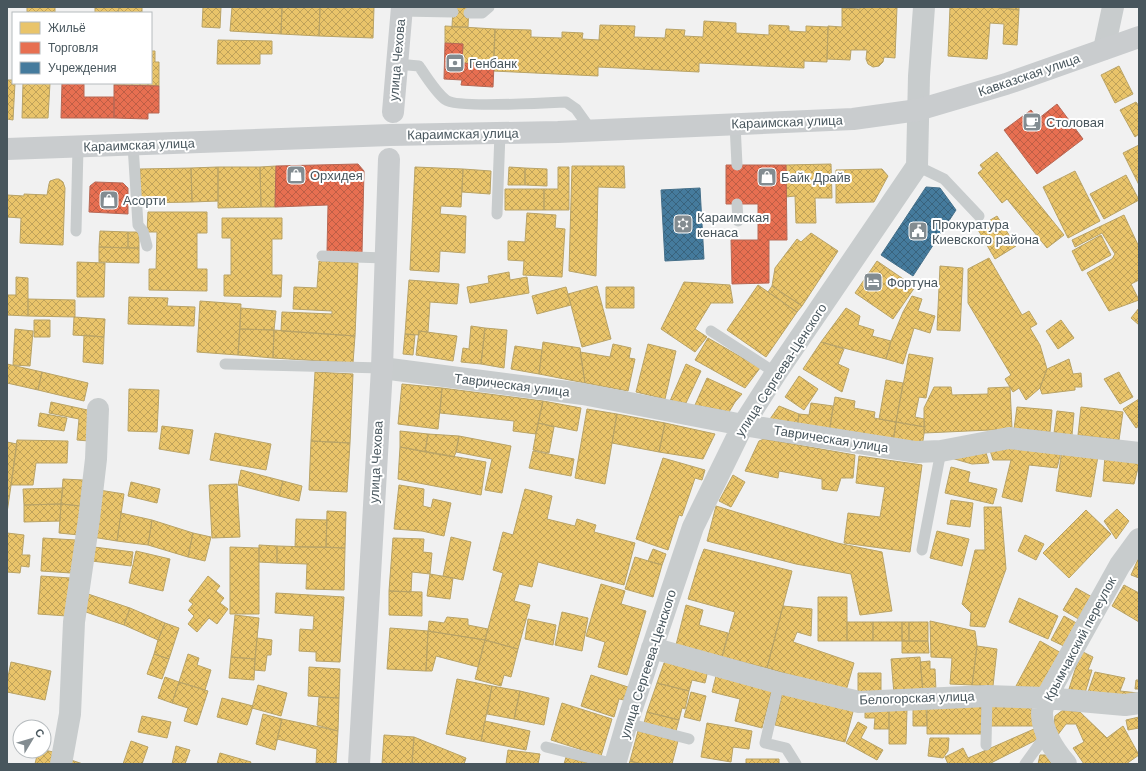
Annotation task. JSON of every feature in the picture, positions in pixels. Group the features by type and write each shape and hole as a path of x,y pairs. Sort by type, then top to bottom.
{"main road":[{"name":"улица Чехова","path":"392,112 401,9"},
{"name":"Кавказская улица","path":"918,110 1006,84 1104,49 1137,41"},
{"name":"Караимская улица","path":"7,149 390,135 592,130 853,119 918,110"},
{"name":"улица Чехова","path":"359,764 382,368 389,159"}],"street":[{"path":"917,166 919,76 924,7"},
{"path":"1104,49 1113,7"},
{"name":"улица Сергеева-Ценского","path":"615,764 627,723 693,527 743,425 776,373 917,166"},
{"name":"Таврическая улица","path":"382,368 583,394 743,425 916,452 941,451 1009,438 1139,453"},
{"path":"61,764 70,714 74,622 96,459 98,409"},
{"name":"Крымчакский переулок","path":"1066,764 1046,735 1042,712 1046,698 1120,565 1139,539"},
{"name":"Белогорская улица","path":"652,648 779,683 859,702 987,696 1046,698 1125,705 1139,703"}],"lane":[{"path":"469,13 482,13 489,7"},
{"path":"401,9 453,12"},
{"path":"397,64 419,66 446,101 480,104 566,102 576,108 592,130"},
{"path":"735,124 737,165"},
{"path":"497,214 500,133"},
{"path":"133,145 138,226 143,231 147,246"},
{"path":"76,231 78,147"},
{"path":"917,166 944,179 979,216"},
{"path":"737,204 738,221"},
{"path":"322,256 386,258"},
{"path":"711,331 776,373"},
{"path":"225,364 382,368"},
{"path":"922,550 941,451"},
{"path":"779,683 764,743 786,748 796,764"},
{"path":"986,745 987,696"},
{"path":"627,723 689,739"},
{"path":"1025,764 1046,735"},
{"path":"546,747 615,764"}],"building: Жильё":[{"path":"27,7 55,7 55,12 27,12"},
{"path":"95,7 119,7 118,12 95,12"},
{"path":"119,7 142,7 142,12 118,12"},
{"path":"203,7 221,7 220,28 202,27"},
{"path":"232,7 282,7 281,34 230,31"},
{"path":"282,7 320,7 319,36 281,34"},
{"path":"320,7 374,7 373,38 319,36"},
{"path":"453,7 469,7 468,27 452,27"},
{"path":"860,7 897,7 895,58 884,57 883,62 879,66 873,67 868,64 866,59 867,50 851,50 850,60 827,59 828,26 842,27 842,8 860,9"},
{"path":"950,7 993,7 1019,10 1017,45 1003,44 1004,24 990,23 987,59 948,56"},
{"path":"993,7 1019,7 1019,10"},
{"path":"704,21 736,23 736,33 769,35 769,25 789,26 789,31 806,32 806,26 828,27 827,62 804,61 804,68 699,63 699,72 598,67 598,76 493,71 495,29 531,30 531,37 562,38 562,32 583,33 582,39 599,40 600,25 635,26 634,37 665,38 666,29 685,30 684,36 703,37"},
{"path":"445,26 495,29 494,65 462,63 463,44 445,43"},
{"path":"218,40 272,41 272,54 260,54 260,64 217,64"},
{"path":"152,51 155,51 155,62 159,62 159,86 114,85 152,84"},
{"path":"1119,66 1133,94 1115,103 1101,75"},
{"path":"7,80 12,80 12,84 15,84 13,120 7,119"},
{"path":"23,84 50,84 48,118 22,118"},
{"path":"1136,102 1139,106 1139,134 1135,137 1120,110"},
{"path":"1139,145 1139,185 1123,153"},
{"path":"997,152 1064,235 1047,248 1007,199 1002,203 978,173 983,169 980,165"},
{"path":"831,164 832,198 815,198 816,223 796,223 795,196 786,197 786,165"},
{"path":"276,166 275,207 261,207 260,167"},
{"path":"572,166 624,166 625,188 598,187 596,276 569,271"},
{"path":"218,167 218,201 192,202 191,168"},
{"path":"218,167 260,167 261,207 218,208"},
{"path":"415,167 463,169 461,207 441,206 440,214 466,216 465,253 440,251 439,272 410,270"},
{"path":"509,167 525,168 525,185 508,185"},
{"path":"558,167 569,167 569,210 544,210 544,189 558,189"},
{"path":"191,168 192,202 141,203 140,169"},
{"path":"525,168 547,169 547,186 525,185"},
{"path":"463,169 491,171 490,194 462,192"},
{"path":"882,169 888,176 874,202 836,203 836,170"},
{"path":"1075,171 1100,221 1068,238 1043,187"},
{"path":"1126,175 1139,200 1104,219 1090,194"},
{"path":"56,179 63,182 65,188 63,245 20,243 21,218 7,217 7,195 47,195 50,181"},
{"path":"505,189 544,189 544,210 505,210"},
{"path":"148,212 207,212 207,233 197,233 197,269 207,269 207,291 149,290 149,269 156,269 157,232 147,232"},
{"path":"527,213 556,215 555,228 565,229 562,277 523,275 524,261 508,260 508,241 525,242"},
{"path":"1124,215 1139,247 1139,280 1131,284 1139,300 1109,311 1087,273 1112,259 1115,254 1102,233 1075,247 1072,240"},
{"path":"997,216 1016,246 995,259 977,228"},
{"path":"222,218 282,218 282,239 272,239 272,275 282,275 281,297 224,296 224,275 231,275 231,238 222,238"},
{"path":"100,231 128,232 128,248 99,247"},
{"path":"128,232 139,232 139,248 128,248"},
{"path":"811,233 838,251 802,306 772,286 775,268 797,239 801,242"},
{"path":"1101,235 1111,255 1082,271 1072,251"},
{"path":"99,247 139,248 139,263 99,262"},
{"path":"989,258 1022,315 1029,311 1037,324 1030,328 1040,345 1047,369 1040,388 1026,400 1019,388 1013,392 1005,379 1011,375 968,303 968,269"},
{"path":"319,261 358,263 355,336 281,331 282,312 332,314 332,311 293,309 294,287 317,288"},
{"path":"877,261 915,287 893,319 855,293"},
{"path":"77,262 105,263 104,297 77,297"},
{"path":"940,266 963,268 960,331 937,330"},
{"path":"509,272 510,280 527,277 529,293 470,303 467,287 489,283 488,276"},
{"path":"16,277 28,278 28,316 7,315 7,295 16,295"},
{"path":"409,280 459,284 457,304 430,302 428,332 419,331 419,335 405,334"},
{"path":"684,282 730,285 733,303 711,303 695,329 707,337 695,352 661,329"},
{"path":"758,285 797,312 766,357 727,330"},
{"path":"597,286 611,339 582,347 568,294"},
{"path":"772,286 802,306 797,312 768,292"},
{"path":"566,287 571,305 537,314 532,296"},
{"path":"606,287 634,287 634,308 606,308"},
{"path":"912,296 922,299 918,311 935,316 930,333 914,328 903,364 886,359 891,341 903,312"},
{"path":"129,297 168,298 167,306 195,307 194,326 128,324"},
{"path":"28,299 75,300 75,317 28,316"},
{"path":"200,301 241,304 238,355 197,352"},
{"path":"241,308 276,311 274,330 240,329"},
{"path":"846,308 860,316 858,325 874,330 872,336 891,341 886,359 821,342"},
{"path":"1139,308 1139,325 1131,318"},
{"path":"74,317 105,319 104,337 73,335"},
{"path":"34,320 50,320 50,337 34,337"},
{"path":"1061,320 1074,338 1058,349 1046,331"},
{"path":"471,326 485,328 481,364 461,362 463,348 469,349"},
{"path":"485,328 507,330 504,368 481,364"},
{"path":"15,329 33,331 30,366 13,365"},
{"path":"240,329 274,330 273,358 238,355"},
{"path":"274,330 355,336 353,363 273,358"},
{"path":"419,331 457,336 453,361 416,355"},
{"path":"405,334 415,335 413,355 403,354"},
{"path":"84,335 104,337 103,364 83,362"},
{"path":"708,338 760,368 745,388 695,360"},
{"path":"543,342 580,348 585,383 539,374"},
{"path":"821,342 844,349 838,364 849,369 842,392 803,369"},
{"path":"613,344 631,348 629,358 635,359 628,391 585,383 580,352 610,357"},
{"path":"648,344 676,351 665,399 636,392"},
{"path":"515,346 542,350 539,374 511,369"},
{"path":"909,354 933,358 926,398 919,397 915,417 924,419 925,427 896,422"},
{"path":"1069,359 1073,374 1081,373 1082,387 1075,387 1075,390 1042,394 1040,388 1047,369"},
{"path":"7,364 42,372 38,390 7,383"},
{"path":"686,364 701,371 686,403 670,401"},
{"path":"42,372 88,383 84,401 38,390"},
{"path":"315,372 353,374 350,443 311,441"},
{"path":"1119,372 1133,397 1120,404 1104,379"},
{"path":"799,376 818,389 804,410 785,397"},
{"path":"707,378 742,394 729,412 695,405"},
{"path":"886,380 903,383 896,422 879,419"},
{"path":"402,384 442,388 438,429 398,424"},
{"path":"934,387 951,387 952,395 988,394 988,388 1010,387 1012,429 924,433 924,408"},
{"path":"442,388 543,401 536,434 513,431 514,421 440,413"},
{"path":"129,389 159,390 157,432 128,431"},
{"path":"835,397 855,401 854,408 875,412 874,418 896,422 893,442 829,433"},
{"path":"1139,399 1139,426 1136,428 1123,409"},
{"path":"543,401 581,408 577,431 538,423"},
{"path":"51,402 92,411 89,441 77,440 79,419 49,413"},
{"path":"811,403 833,406 829,433 797,428 799,414 809,415"},
{"path":"779,406 799,414 797,428 770,419"},
{"path":"1017,407 1052,410 1050,432 1014,429"},
{"path":"1081,407 1123,412 1119,440 1078,435"},
{"path":"587,409 617,414 605,484 575,478"},
{"path":"1057,411 1074,413 1072,435 1054,433"},
{"path":"40,413 67,418 64,431 38,426"},
{"path":"617,414 665,423 659,452 612,443"},
{"path":"896,422 925,427 922,447 893,442"},
{"path":"538,423 554,427 549,453 533,450"},
{"path":"665,423 715,434 703,459 659,452"},
{"path":"162,426 193,430 189,454 159,449"},
{"path":"400,431 428,434 425,452 400,447"},
{"path":"215,433 271,444 266,470 210,460"},
{"path":"428,434 459,436 454,457 425,452"},
{"path":"459,436 511,446 502,493 485,490 492,459 456,452"},
{"path":"764,439 855,455 853,478 841,478 837,491 822,489 822,479 779,471 778,478 745,471 759,441"},
{"path":"17,440 68,441 67,463 36,463 33,485 11,485"},
{"path":"311,441 350,443 347,492 309,490"},
{"path":"7,442 17,444 7,513"},
{"path":"400,447 486,462 481,495 398,479"},
{"path":"989,447 1061,452 1057,468 1029,465 1022,502 1002,497 1011,460 993,460"},
{"path":"985,449 989,463 972,464 951,458"},
{"path":"1062,450 1098,456 1091,497 1056,491"},
{"path":"533,451 574,459 571,476 529,468"},
{"path":"859,456 922,465 910,552 844,543 848,513 880,517 885,487 856,483"},
{"path":"1105,456 1139,464 1134,484 1103,481"},
{"path":"663,458 705,470 702,480 695,478 682,516 679,515 668,550 636,539"},
{"path":"951,467 970,472 968,482 997,489 993,504 945,493"},
{"path":"241,470 283,481 279,496 238,485"},
{"path":"733,475 745,482 731,507 719,501"},
{"path":"63,479 83,480 81,506 61,504"},
{"path":"283,481 302,486 299,501 279,496"},
{"path":"131,482 160,489 157,503 128,496"},
{"path":"237,484 240,537 212,538 209,485"},
{"path":"399,485 424,489 423,506 431,508 433,499 451,503 444,536 422,531 394,529"},
{"path":"63,488 61,504 24,505 23,489"},
{"path":"525,489 552,496 547,519 575,526 577,519 596,525 594,532 635,543 624,585 538,562 532,587 519,584 514,601 530,605 518,649 485,640 503,573 493,570 503,532 513,535"},
{"path":"99,490 124,494 117,541 92,537"},
{"path":"951,500 973,503 970,527 947,524"},
{"path":"61,504 60,521 24,522 24,505"},
{"path":"61,504 81,506 79,535 59,533"},
{"path":"716,506 837,543 882,552 892,611 860,615 851,574 796,564 707,541"},
{"path":"984,507 1001,507 1006,569 985,627 970,626 971,613 962,604 975,550 985,550"},
{"path":"1117,509 1129,521 1116,539 1104,521"},
{"path":"1086,510 1111,534 1069,578 1043,553"},
{"path":"327,511 346,512 345,548 326,547"},
{"path":"121,513 152,520 148,545 117,541"},
{"path":"296,519 327,520 326,547 295,547"},
{"path":"152,520 193,533 188,557 148,545"},
{"path":"937,531 969,539 962,566 930,558"},
{"path":"7,533 24,535 22,555 30,555 29,567 21,566 20,573 7,572"},
{"path":"193,533 211,537 205,561 188,557"},
{"path":"1025,535 1044,544 1036,560 1018,551"},
{"path":"451,537 471,542 463,580 443,576"},
{"path":"43,538 76,540 71,573 41,571"},
{"path":"393,538 424,539 423,552 432,553 430,574 412,572 411,592 389,591"},
{"path":"259,545 277,546 277,563 259,562"},
{"path":"277,546 345,548 344,590 306,589 307,564 277,563"},
{"path":"94,547 133,552 131,566 92,561"},
{"path":"230,547 259,548 259,614 230,614"},
{"path":"653,549 666,554 662,565 648,561"},
{"path":"704,549 792,571 767,668 722,657 735,612 688,599"},
{"path":"136,551 170,559 163,591 129,583"},
{"path":"635,557 662,565 653,597 625,589"},
{"path":"1139,557 1139,578 1131,575"},
{"path":"430,574 453,578 450,599 427,596"},
{"path":"41,576 70,578 67,616 38,614"},
{"path":"208,576 220,586 216,591 224,598 220,603 228,609 217,624 209,618 197,632 188,624 194,616 188,610 193,604 189,601"},
{"path":"601,584 625,591 621,604 646,611 627,675 598,667 605,642 586,636"},
{"path":"1124,585 1139,593 1139,622 1112,606"},
{"path":"1076,588 1094,598 1082,621 1063,610"},
{"path":"389,591 422,592 422,616 389,615"},
{"path":"276,593 344,597 340,662 316,661 316,652 299,651 300,629 313,630 314,616 275,613"},
{"path":"88,594 130,608 124,625 83,611"},
{"path":"818,597 847,597 847,641 818,641"},
{"path":"1019,598 1058,616 1048,639 1009,622"},
{"path":"686,605 703,610 699,625 728,633 722,657 676,645"},
{"path":"783,606 812,609 811,636 797,632 793,642 854,663 846,691 767,668"},
{"path":"130,608 165,623 158,640 124,625"},
{"path":"562,612 588,618 582,651 555,645"},
{"path":"235,615 259,618 255,659 231,657"},
{"path":"1064,616 1080,625 1068,648 1051,640"},
{"path":"447,617 468,619 468,625 488,629 485,640 428,631 429,621 444,623"},
{"path":"528,619 556,625 553,645 525,639"},
{"path":"930,621 975,631 977,646 972,685 950,684 952,658 931,657"},
{"path":"847,622 873,622 873,641 847,641"},
{"path":"873,622 902,622 902,641 873,641"},
{"path":"902,622 909,622 909,641 902,641"},
{"path":"909,622 928,622 928,641 909,641"},
{"path":"165,623 179,628 169,659 154,654"},
{"path":"390,628 428,631 426,671 387,669"},
{"path":"428,631 485,640 478,667 436,656 432,671 426,671"},
{"path":"257,638 272,640 271,655 267,655 265,671 254,670"},
{"path":"485,640 518,649 511,677 504,675 501,686 475,679"},
{"path":"902,641 928,641 929,653 902,653"},
{"path":"1040,641 1063,654 1043,689 1016,686"},
{"path":"977,646 997,649 993,686 972,685"},
{"path":"1081,651 1093,657 1088,670 1092,670 1085,693 1069,689"},
{"path":"154,654 169,659 162,679 147,674"},
{"path":"188,654 199,658 197,665 211,670 205,690 179,682"},
{"path":"231,657 255,659 254,680 229,678"},
{"path":"920,657 923,692 894,694 891,659"},
{"path":"668,660 708,670 705,683 692,680 689,691 657,683 664,663"},
{"path":"930,661 930,669 935,669 936,691 923,692 920,662"},
{"path":"11,662 51,671 45,700 7,692 7,682"},
{"path":"309,667 340,669 339,698 308,696"},
{"path":"717,672 773,686 762,728 735,721 740,699 712,692"},
{"path":"1095,672 1125,678 1120,691 1138,693 1117,700 1087,695"},
{"path":"858,673 881,673 881,695 858,694"},
{"path":"591,675 628,687 624,700 619,699 614,717 581,706"},
{"path":"165,677 179,682 172,703 158,698"},
{"path":"457,679 492,686 481,741 446,734"},
{"path":"1136,680 1139,680 1139,689 1135,689"},
{"path":"179,682 208,691 197,725 184,721 188,708 172,703"},
{"path":"657,683 689,691 685,709 682,708 679,720 647,712"},
{"path":"258,685 287,693 281,716 252,708"},
{"path":"492,686 520,691 514,719 487,714"},
{"path":"783,690 854,708 845,742 775,725"},
{"path":"520,691 549,698 544,725 514,719"},
{"path":"691,692 706,696 700,721 684,717"},
{"path":"319,697 339,698 338,731 317,725"},
{"path":"222,698 253,706 247,725 217,717"},
{"path":"562,703 612,719 601,756 551,740"},
{"path":"991,704 1031,705 1035,726 990,726"},
{"path":"982,705 982,734 927,734 927,706"},
{"path":"913,708 926,708 927,726 913,726"},
{"path":"865,709 889,709 889,729 874,729 875,718 865,718"},
{"path":"889,709 907,709 906,744 889,744"},
{"path":"1063,710 1080,712 1107,738 1123,726 1139,755 1126,764 1084,764 1073,748 1084,742 1076,724 1066,724 1057,736 1053,730 1055,716"},
{"path":"647,712 679,720 676,731 644,723"},
{"path":"263,714 282,719 275,750 256,744"},
{"path":"142,716 171,722 167,738 138,732"},
{"path":"1139,717 1139,728 1128,730 1126,720"},
{"path":"282,719 338,731 336,764 316,764 317,749 277,739"},
{"path":"485,721 530,731 526,750 481,741"},
{"path":"858,722 867,727 861,738 883,750 877,760 846,743"},
{"path":"707,723 752,731 749,749 733,747 731,762 701,757"},
{"path":"1034,729 1040,738 989,764 948,764 945,757 963,748 968,758"},
{"path":"638,731 678,741 672,764 642,764 630,761"},
{"path":"384,735 414,737 412,764 382,764"},
{"path":"414,737 466,758 464,764 416,764 412,762"},
{"path":"930,738 949,738 948,751 943,758 928,756"},
{"path":"131,741 148,747 142,764 123,764"},
{"path":"176,746 190,750 185,764 172,764"},
{"path":"508,750 540,754 538,764 506,764"},
{"path":"52,752 58,753 55,764 35,764 36,759 52,759"},
{"path":"220,753 251,762 250,764 217,764"},
{"path":"1040,755 1051,755 1058,764 1038,764"},
{"path":"566,757 592,764 564,764"},
{"path":"746,759 779,759 779,764 746,764"},
{"path":"71,760 83,764 70,764"},
{"path":"630,761 642,764 629,764"}],"building: Торговля":[{"path":"445,43 463,44 462,63 494,65 493,87 461,85 462,80 444,79"},
{"path":"62,84 84,84 84,97 114,97 114,118 61,118"},
{"path":"114,85 159,86 159,113 148,113 148,119 114,118"},
{"path":"1057,104 1083,139 1037,174 1004,130 1031,110 1038,119"},
{"path":"358,164 364,171 362,253 327,252 328,205 275,207 276,166"},
{"path":"726,165 786,165 787,240 769,240 769,283 732,284 731,240 758,240 758,204 726,204"},
{"name":"Асорти","path":"95,182 123,183 128,188 128,214 89,212 90,186"}],"building: Учреждения":[{"path":"926,187 940,188 956,210 913,276 881,255"},
{"name":"Караимская кенаса","path":"700,188 704,259 665,261 661,190"}],"place":[{"name":"Генбанк","path":"455,63"},
{"name":"Столовая","path":"1032,122"},
{"name":"Орхидея","path":"296,175"},
{"name":"Байк Драйв","path":"767,177"},
{"name":"Асорти","path":"109,200"},
{"name":"Караимская кенаса","path":"683,224"},
{"name":"Прокуратура Киевского района","path":"918,231"},
{"name":"Фортуна","path":"873,282"}]}
